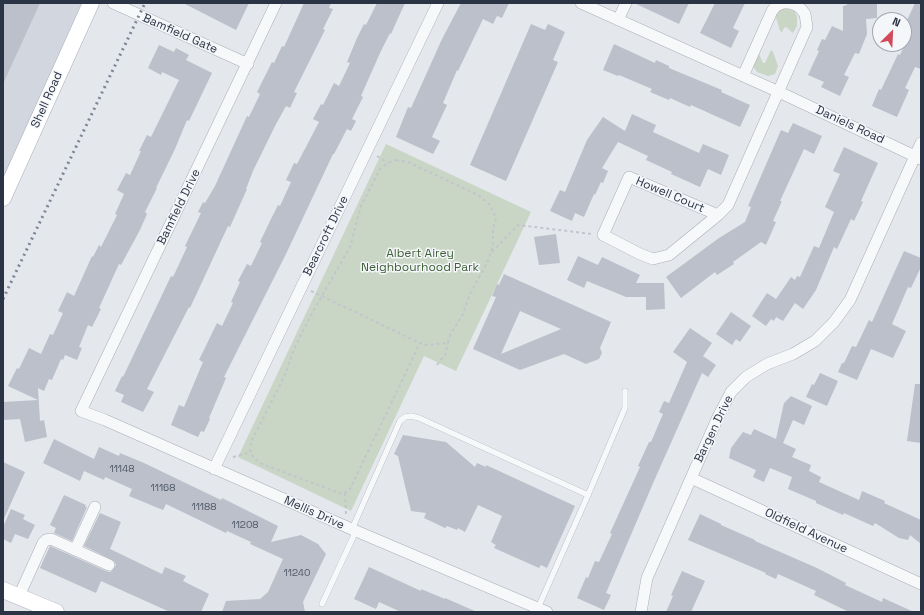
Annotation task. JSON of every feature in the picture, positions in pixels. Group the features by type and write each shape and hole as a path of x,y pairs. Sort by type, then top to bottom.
{"main road":[{"name":"Shell Road","path":"3,198 91,3"},
{"path":"3,590 56,612"}],"street":[{"name":"Bamfield Gate","path":"113,3 248,64"},
{"name":"Bamfield Drive","path":"82,412 276,3"},
{"name":"Bearcroft Drive","path":"214,469 438,3"},
{"name":"Daniels Road","path":"583,3 918,157"},
{"path":"618,20 626,3"},
{"path":"743,76 772,11 776,6 783,3 796,5 801,8 805,14 807,26 779,92"},
{"name":"Howell Court","path":"718,215 629,177 603,235 653,259 669,255 718,215 728,204 779,92"},
{"name":"Bargen Drive","path":"641,612 647,578 718,417 732,392 746,377 767,364 793,354 815,341 834,322 850,300 918,157 921,143"},
{"name":"Mellis Drive","path":"82,412 105,420 354,530 543,610"},
{"name":"Oldfield Avenue","path":"691,478 921,584"},
{"path":"75,550 95,506"},
{"path":"19,596 43,543 46,540 51,540 109,565"}],"lane":[{"path":"543,610 588,495 625,408 625,390"},
{"path":"322,604 400,421 405,416 419,418 588,495"}],"path":[{"path":"372,153 388,163"},
{"path":"420,343 349,491 342,494 262,464 253,457 250,450 251,442 285,375 294,349 350,247 364,200 380,169 388,163 396,160 408,162 478,195 490,205 496,218 493,230 493,246 487,263 470,294 463,314 449,337 446,356 437,365"},
{"path":"490,253 518,225 603,235"},
{"path":"306,288 420,343 426,345 448,343"},
{"path":"228,459 251,452"},
{"path":"345,493 347,516"}],"shaded area":[{"path":"3,3 82,3 3,180"}],"green space":[{"path":"783,9 794,11 797,16 797,26 793,33 786,27 782,32 780,31 775,14"},
{"path":"771,50 778,66 775,74 768,76 757,72 752,65 758,52 763,63 765,63"},
{"name":"Albert Airey Neighbourhood Park","path":"386,144 531,212 456,371 424,356 351,511 238,457"}],"building":[{"path":"3,3 40,3 3,84"},
{"path":"183,3 249,3 236,30"},
{"path":"304,3 331,3 329,8 333,9 323,29 325,30 294,92 297,93 290,108 286,106 275,126 253,171 247,189 230,227 228,226 190,308 189,307 147,389 154,392 143,412 121,402 124,395 115,391 171,276 173,277 187,247 185,246 201,213 198,212 203,202 205,203 215,186 247,116 249,117 260,94 257,92 272,62 274,63 282,46 284,47"},
{"path":"377,3 405,3 391,34 390,33 380,53 361,96 363,97 352,119 356,121 351,131 347,129 333,154 286,254 224,377 226,378 204,432 201,431 198,437 171,425 179,405 184,407 203,362 199,360 217,323 222,326 233,303 231,302 240,282 238,281 247,264 251,266 270,221 278,205 280,206 291,182 286,180 294,163 297,164 319,122 313,119 321,104 323,105 334,83 339,86 350,63 347,62 357,38 364,24 366,25"},
{"path":"461,3 509,3 502,18 497,16 493,24 483,19 458,71 457,70 443,103 447,105 432,137 440,141 433,154 396,137 408,107 411,108 442,39"},
{"path":"634,3 689,3 679,24"},
{"path":"715,3 745,3 733,28 739,31 731,48 700,33"},
{"path":"847,3 877,3 877,12 872,12 872,18 866,19 867,34 859,54 855,53 844,75 849,77 840,96 821,87 824,82 808,75 819,51 817,50 822,39 825,40 832,26 843,31 843,6 847,5"},
{"path":"915,3 921,3 921,69 915,67 905,88 909,90 897,117 872,106 879,89 881,90 898,54 900,55 901,52 912,52 911,12"},
{"path":"531,24 545,30 548,24 565,32 553,60 558,62 506,181 470,165"},
{"path":"614,44 655,63 656,60 669,66 669,68 722,90 721,92 750,105 740,127 691,105 690,107 670,98 669,100 650,92 652,89 603,70"},
{"path":"159,45 174,52 176,48 189,55 186,60 212,73 189,121 187,120 145,212 147,214 140,230 121,265 119,264 92,327 88,325 79,347 82,348 77,360 65,355 63,360 61,359 52,380 49,379 44,391 38,388 40,421 44,420 47,437 25,442 20,419 4,420 3,402 38,400 8,386 17,368 19,369 29,348 41,354 50,334 53,335 63,313 58,311 67,292 74,296 92,256 93,257 99,245 101,247 117,215 115,214 124,194 117,190 126,173 130,175 147,135 151,137 179,80 162,72 161,75 148,68"},
{"path":"632,114 656,125 653,132 699,153 703,144 729,155 721,175 708,169 700,187 671,174 672,172 646,160 648,156 618,142 602,168 608,171 603,183 601,182 595,195 594,194 584,217 575,213 572,221 550,211 560,190 565,192 587,140 603,117 625,131"},
{"path":"793,123 822,136 814,154 804,149 780,201 782,201 773,221 776,222 766,245 761,242 733,262 734,264 717,275 715,272 681,298 666,277 719,238 745,222 751,207 748,206 781,130 788,133"},
{"path":"844,147 878,163 861,201 863,202 854,221 851,219 837,249 834,247 816,290 803,309 795,303 783,321 776,317 774,321 771,319 766,326 752,316 767,293 776,299 791,277 795,280 797,276 800,277 814,246 819,248 834,212 825,207 840,174 833,171"},
{"path":"556,234 560,263 539,265 534,237"},
{"path":"904,251 921,258 921,267 911,288 908,287 892,324 906,331 893,358 871,349 857,380 838,372 852,346 856,347 869,320 872,322"},
{"path":"578,256 598,265 602,257 640,275 636,283 664,283 665,309 646,310 646,297 626,297 587,281 584,288 567,280"},
{"path":"504,274 611,322 600,348 602,353 599,359 586,364 564,354 520,370 473,349 496,297 492,296 497,284 499,285","holes":["520,311 561,329 501,354"]},
{"path":"731,312 751,326 740,342 736,339 732,345 716,334"},
{"path":"690,328 712,343 703,356 716,365 708,377 702,373 606,593 611,595 604,610 577,598 595,561 599,562 612,534 610,533 640,467 638,466 649,442 651,442 663,414 659,412 664,401 669,403 687,362 673,352"},
{"path":"820,373 838,381 827,406 806,397 812,384 814,385"},
{"path":"915,384 921,384 921,443 907,441"},
{"path":"791,396 812,406 804,425 793,420 783,443 796,449 792,457 811,465 809,471 821,477 819,482 859,500 862,491 921,520 921,544 910,535 908,540 899,538 875,523 873,526 844,513 843,515 788,489 792,477 770,468 764,482 753,477 756,470 729,458 731,448 743,432 751,435 754,429 776,439 784,403"},
{"path":"403,435 446,442 475,467 477,463 486,467 486,465 575,506 547,568 541,565 539,568 494,548 496,545 491,542 502,516 478,505 465,532 458,528 457,530 447,526 445,528 424,518 426,513 411,511 398,456 394,454"},
{"path":"54,439 94,459 99,447 119,456 120,453 221,500 222,498 278,526 271,542 301,535 318,544 326,554 303,602 305,612 222,612 226,601 260,599 268,592 283,559 250,544 251,542 227,531 226,533 166,504 163,510 129,496 132,489 105,477 104,480 84,471 80,481 43,463"},
{"path":"3,462 25,472 3,521"},
{"path":"64,495 86,505 85,507 87,507 72,541 54,533 56,528 50,525"},
{"path":"11,509 25,515 23,519 35,525 28,539 15,534 11,543 3,539 3,527"},
{"path":"100,513 121,522 110,549 162,574 165,567 186,576 183,581 209,594 201,612 170,612 101,581 96,593 40,568 50,546 106,571 110,572 113,570 116,565 114,561 84,546"},
{"path":"700,514 755,541 817,568 846,583 845,585 882,602 883,598 914,612 849,612 814,595 816,591 778,574 776,579 765,574 766,573 688,540"},
{"path":"369,567 421,591 421,589 477,612 401,612 379,602 376,609 354,599"},
{"path":"682,571 705,581 691,612 666,612 673,596 671,595"}],"railway":[{"path":"3,299 145,3"}]}
